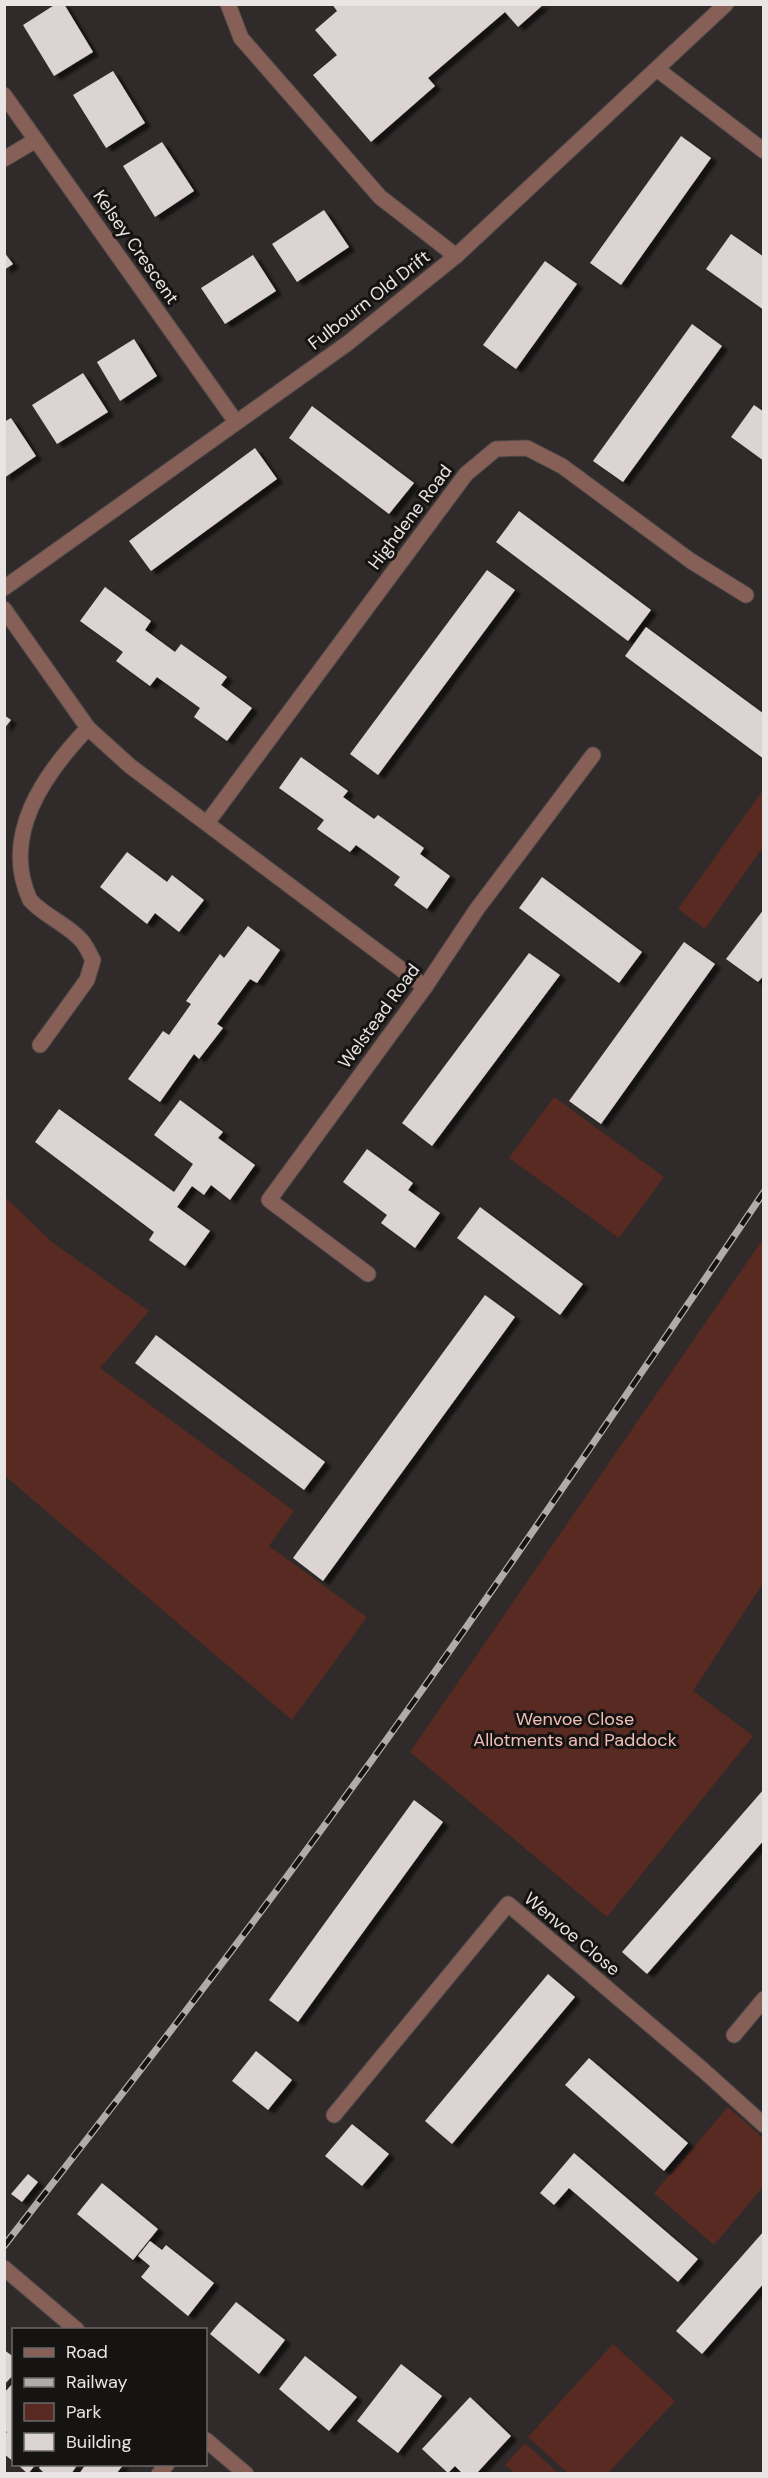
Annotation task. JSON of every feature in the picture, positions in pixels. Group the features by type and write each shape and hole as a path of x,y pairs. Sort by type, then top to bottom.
{"street":[{"path":"228,4 241,38 380,197 456,256"},
{"name":"Fulbourn Old Drift","path":"4,588 348,343 456,256 658,70 726,4"},
{"path":"658,70 764,151"},
{"name":"Kelsey Crescent","path":"4,95 236,422"},
{"path":"4,159 36,140"},
{"name":"Highdene Road","path":"207,823 466,474 496,449 527,448 562,466 691,561 746,595"},
{"path":"4,609 88,728 130,766 424,987"},
{"path":"40,1045 87,980 93,960 82,940 30,900 13,872 10,845 17,813 33,786 88,728"},
{"name":"Welstead Road","path":"368,1274 269,1200 424,987 477,909 593,755"},
{"name":"Wenvoe Close","path":"334,2115 508,1905 703,2070 764,2125"},
{"path":"734,2035 764,1999"},
{"path":"4,2268 75,2328"},
{"path":"207,2441 246,2474"}],"green space":[{"path":"763,790 763,847 705,929 678,909"},
{"path":"554,1097 664,1177 619,1238 509,1158"},
{"path":"5,1197 52,1242 149,1311 100,1368 294,1511 269,1546 367,1617 292,1720 5,1476"},
{"name":"Wenvoe Close Allotments and Paddock","path":"763,1239 763,1583 693,1691 753,1736 607,1917 410,1752"},
{"path":"728,2107 763,2138 763,2187 714,2245 654,2193"},
{"path":"613,2344 675,2401 608,2473 568,2473 528,2437"},
{"path":"525,2443 558,2473 515,2473 505,2465"}],"building":[{"path":"56,4 64,4 93,52 54,76 23,25"},
{"path":"332,4 544,4 518,27 505,12 428,78 435,86 371,142 313,75 337,55 315,30 337,11"},
{"path":"113,71 145,123 106,148 73,95"},
{"path":"681,136 711,158 621,285 590,263"},
{"path":"162,142 194,191 155,217 123,166"},
{"path":"324,210 349,247 297,282 272,244"},
{"path":"731,234 764,257 764,310 706,269"},
{"path":"4,252 13,264 4,270"},
{"path":"253,255 276,291 225,324 201,288"},
{"path":"545,261 577,284 516,369 483,345"},
{"path":"692,324 722,346 623,482 593,461"},
{"path":"134,339 157,376 120,401 97,362"},
{"path":"83,373 108,412 57,444 32,405"},
{"path":"754,405 764,412 764,461 731,437"},
{"path":"312,406 414,483 389,514 289,438"},
{"path":"11,418 36,456 4,478 4,422"},
{"path":"255,448 277,479 151,571 129,541"},
{"path":"519,511 651,610 628,641 496,542"},
{"path":"487,570 515,590 378,775 350,754"},
{"path":"105,587 151,621 145,630 175,652 181,644 227,677 221,685 252,708 227,741 194,717 200,708 157,677 150,686 116,661 123,652 80,621"},
{"path":"646,627 764,714 764,759 625,656"},
{"path":"4,715 11,720 4,729"},
{"path":"301,757 348,791 343,797 374,819 378,815 424,848 420,854 450,876 427,909 394,885 400,877 356,845 350,852 317,829 324,820 279,788"},
{"path":"127,852 167,882 172,875 204,900 179,932 155,913 147,924 100,887"},
{"path":"542,877 642,952 619,983 519,908"},
{"path":"764,909 764,975 758,982 726,959"},
{"path":"248,926 280,950 257,983 250,979 217,1024 223,1028 199,1059 194,1054 160,1102 128,1079 163,1031 169,1035 191,1004 186,1001 220,954 224,958"},
{"path":"684,942 715,964 601,1124 569,1101"},
{"path":"529,953 560,975 432,1146 402,1123"},
{"path":"180,1100 223,1132 218,1138 255,1165 230,1200 211,1185 204,1195 192,1186 177,1207 210,1231 185,1266 149,1240 154,1232 35,1142 59,1109 174,1192 193,1164 154,1135"},
{"path":"367,1149 413,1183 408,1190 440,1213 415,1248 381,1223 387,1215 343,1182"},
{"path":"480,1207 583,1284 560,1315 457,1238"},
{"path":"485,1295 515,1317 323,1581 293,1558"},
{"path":"156,1335 325,1462 304,1490 135,1363"},
{"path":"764,1789 764,1840 647,1974 622,1952"},
{"path":"414,1800 443,1822 298,2022 269,2000"},
{"path":"548,1974 575,1997 452,2144 425,2121"},
{"path":"256,2051 292,2080 268,2110 232,2081"},
{"path":"589,2058 688,2143 664,2171 565,2085"},
{"path":"352,2124 389,2154 362,2186 325,2156"},
{"path":"574,2153 698,2259 678,2282 569,2188 554,2205 540,2193"},
{"path":"28,2174 38,2182 22,2202 11,2194"},
{"path":"102,2183 158,2229 133,2260 77,2214"},
{"path":"764,2231 764,2283 702,2354 676,2331"},
{"path":"150,2241 162,2250 166,2245 214,2283 188,2316 141,2277 150,2266 138,2256"},
{"path":"236,2302 285,2340 259,2374 210,2334"},
{"path":"4,2350 12,2356 12,2376 4,2385"},
{"path":"305,2356 357,2397 329,2431 279,2389"},
{"path":"401,2364 442,2396 398,2453 357,2421"},
{"path":"12,2384 12,2460 4,2454 4,2435 7,2432 4,2430 4,2393"},
{"path":"470,2397 511,2436 476,2474 463,2474 455,2466 448,2473 422,2449"},
{"path":"19,2466 34,2466 28,2474"},
{"path":"40,2466 77,2466 71,2474 45,2474 39,2468"},
{"path":"85,2466 122,2466 116,2474 79,2474"}],"railway":[{"path":"4,2246 199,1994 371,1761 542,1519 764,1192"}]}
